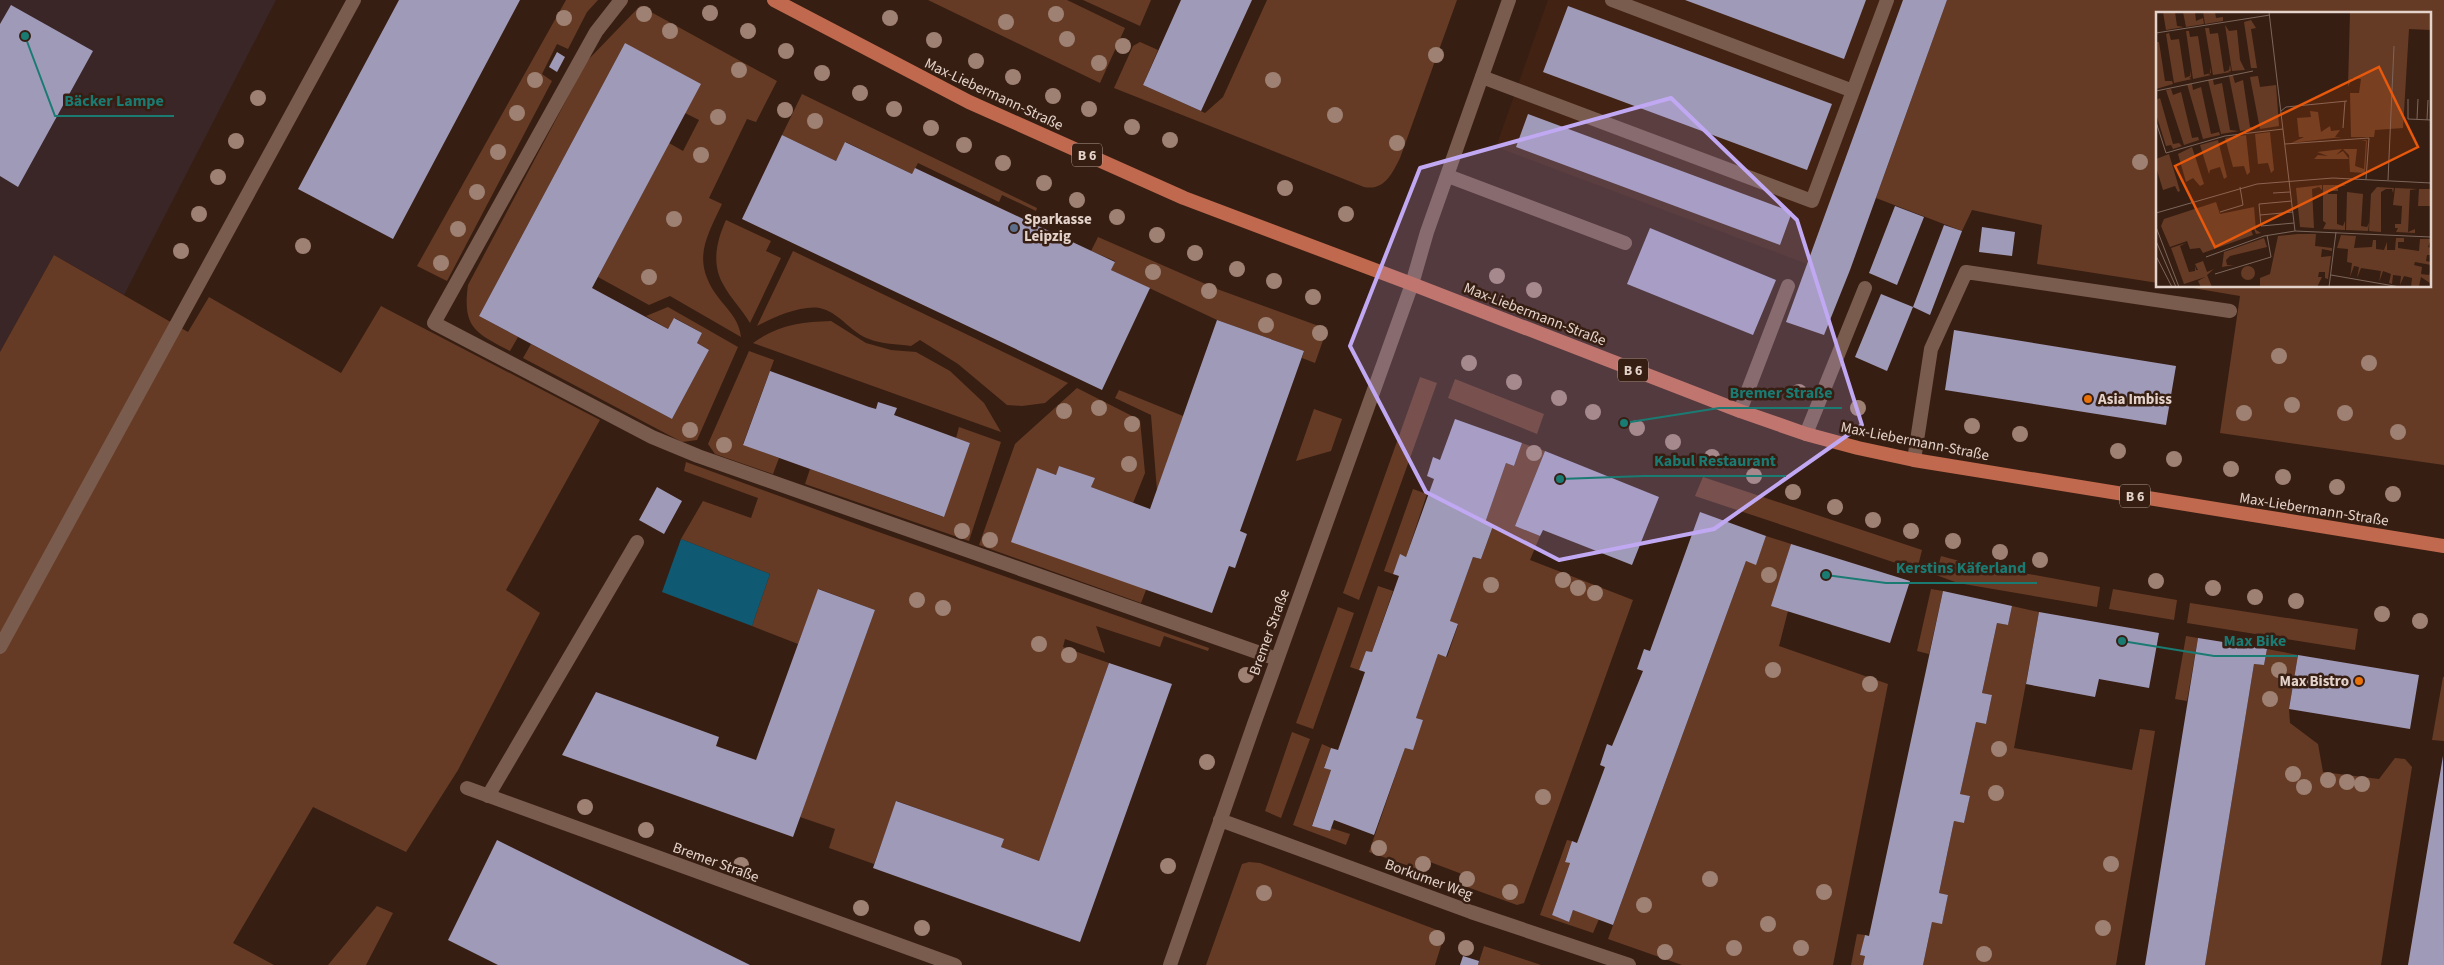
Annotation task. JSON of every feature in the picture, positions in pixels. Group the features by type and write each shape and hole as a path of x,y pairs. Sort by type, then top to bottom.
{"main road":[{"name":"Max-Liebermann-Straße","path":"774,0 969,102 1130,174 1260,228 1412,284 1740,412 1806,434 1914,460 2444,546"}],"street":[{"path":"0,647 354,0"},
{"path":"621,0 596,32 434,323 652,437 698,456 1277,659"},
{"name":"Bremer Straße","path":"1170,965 1277,659 1412,284 1426,232 1448,176 1509,0"},
{"path":"1612,0 1853,91"},
{"path":"1482,77 1812,201 1887,0"},
{"path":"1448,176 1625,243"},
{"path":"1914,460 1931,349 1966,272 2230,311"},
{"path":"1740,412 1788,286"},
{"path":"1806,434 1865,288"},
{"path":"488,796 637,542"},
{"name":"Bremer Straße","path":"467,788 955,965"},
{"name":"Borkumer Weg","path":"1220,820 1471,912 1629,965"}],"highlighted area":[{"path":"1671,98 1797,220 1862,425 1714,529 1559,560 1426,492 1350,346 1420,168"}],"shaded area":[{"path":"0,0 276,0 124,295 54,255 0,352"},
{"path":"566,0 598,0 587,12 568,49 557,44 542,74 552,81 447,281 417,266"},
{"path":"928,0 1067,0 1125,28 1100,83"},
{"path":"1083,0 1151,0 1140,26"},
{"path":"1267,0 1457,0 1400,158 1382,184 1371,188 1364,187 1114,88 1133,46 1140,42 1158,50 1143,85 1205,113 1223,97"},
{"path":"1548,0 1947,0 1850,270 1810,256 1807,264 1496,147"},
{"path":"1947,0 2444,0 2444,465 2220,433 2240,296 2193,288 2432,288 2432,12 2156,12 2156,283 2037,264 2042,225 1972,210 1962,231 1876,198"},
{"path":"640,6 777,81 756,122 747,119 709,198 722,204 706,241 703,264 712,287 731,313 741,337 670,296 649,305 598,277 669,143 683,151 699,120 685,113 625,43 479,316 518,337 510,351 480,334 474,327 467,311 468,285 587,61"},
{"path":"802,94 1037,208 1036,211 1002,195 999,202 918,163 912,174 846,142 836,161 782,135"},
{"path":"726,220 771,241 766,251 781,258 750,323 726,289 717,268 718,244"},
{"path":"1098,237 1217,289 1327,329 1315,363 1302,358 1304,351 1217,320 1111,270 1115,261 1091,251"},
{"path":"793,251 1068,383 1045,403 1022,406 1007,405 958,364 920,340 911,346 874,341 863,336 835,315 823,309 807,308 798,310 757,326"},
{"path":"54,255 188,332 209,297 341,373 381,306 600,420 506,590 540,613 458,770 406,852 313,807 233,943 274,965 0,965 0,352"},
{"path":"668,307 738,347 697,440 682,442 523,358 531,344 672,419 709,350 697,343 702,333 675,318 668,329 646,316"},
{"path":"831,321 866,343 891,350 916,352 950,371 984,403 1001,432 753,343 781,328 810,322"},
{"path":"749,351 774,360 743,444 779,458 773,474 715,454 708,444"},
{"path":"1420,377 1437,383 1359,600 1343,593"},
{"path":"1455,379 1544,414 1537,434 1448,398"},
{"path":"1077,388 1140,420 1145,473 1133,503 1091,487 1094,478 1059,466 1056,475 1038,469 1146,590 1141,603 979,545 1015,444"},
{"path":"1119,390 1183,416 1157,491 1151,415 1115,398"},
{"path":"1314,409 1342,419 1331,451 1296,461"},
{"path":"959,427 1001,442 969,541 805,484 810,469 943,517 970,443 956,438"},
{"path":"1522,443 1545,451 1515,526 1540,536 1530,560 1633,600 1524,903 1517,905 1459,884 1462,874 1430,862 1426,872 1369,852 1405,748 1423,720 1416,718 1438,654 1447,657 1458,625 1450,621 1473,557 1481,559 1493,526 1485,523 1506,463 1514,466"},
{"path":"686,462 1209,648 1208,651 1164,636 1160,647 1096,626 1105,653 1065,639 1063,647 1109,663 1039,861 1001,847 1003,839 897,801 874,864 829,848 835,829 800,817 875,610 819,589 798,644 752,626 770,574 681,539 703,501 751,518 758,498 684,471"},
{"path":"1703,477 1922,550 1917,570 1695,496"},
{"path":"1413,489 1427,494 1406,557 1400,555 1393,574 1384,571"},
{"path":"1766,536 1791,544 1772,606 1788,611 1779,646 1888,684 1833,965 1682,965 1608,939 1746,561 1756,564"},
{"path":"1941,556 1963,562 2100,587 2097,607 1958,583 1936,575"},
{"path":"1378,586 1393,591 1372,652 1366,651 1359,670 1350,667"},
{"path":"1931,589 1943,591 1929,654 1917,651"},
{"path":"2113,589 2177,600 2174,620 2109,609"},
{"path":"2190,603 2358,629 2355,650 2187,623"},
{"path":"2012,606 2039,612 2014,748 2132,770 2140,729 2155,731 2116,965 1923,965 1932,922 1942,923 1948,895 1939,893 1954,821 1964,823 1970,796 1960,794 1976,722 1986,724 1992,695 1982,693 1997,623 2008,625"},
{"path":"1338,607 1354,613 1313,729 1296,723"},
{"path":"2186,636 2198,638 2187,701 2175,699"},
{"path":"2267,649 2298,655 2289,709 2290,723 2318,744 2323,772 2379,779 2395,758 2405,759 2412,767 2381,965 2205,965 2254,664 2264,665"},
{"path":"2444,677 2444,741 2432,740"},
{"path":"1292,732 1310,739 1281,818 1265,811"},
{"path":"1322,744 1331,748 1324,767 1331,770 1312,825 1329,831 1331,828 1350,834 1346,845 1293,825"},
{"path":"1567,840 1572,841 1565,861 1570,863 1552,915 1569,922 1573,910 1599,919 1593,933 1540,915"},
{"path":"1249,862 1260,863 1445,933 1435,965 1206,965 1242,864"},
{"path":"377,906 393,913 366,965 328,965"},
{"path":"1857,934 1865,935 1861,955 1865,956 1863,965 1851,965"},
{"path":"1484,946 1541,965 1478,965"}],"water":[{"path":"681,539 770,574 752,626 662,592"}],"building":[{"path":"399,0 520,0 393,239 298,189"},
{"path":"1181,0 1252,0 1201,111 1143,85"},
{"path":"1685,0 1866,0 1844,59"},
{"path":"1903,0 1947,0 1850,270 1824,335 1786,322"},
{"path":"11,5 93,51 18,187 0,176 0,24"},
{"path":"1568,6 1832,104 1807,170 1543,72"},
{"path":"625,43 701,84 592,288 668,329 674,318 702,333 697,343 709,350 672,419 479,316"},
{"path":"557,52 565,57 557,72 549,67"},
{"path":"1528,114 1792,212 1780,245 1516,147"},
{"path":"782,135 836,161 845,142 912,174 915,168 1115,262 1111,270 1150,288 1102,390 742,219"},
{"path":"1895,206 1924,217 1897,285 1869,273"},
{"path":"1944,225 1962,231 1930,315 1913,307"},
{"path":"1982,227 2015,232 2012,256 1979,252"},
{"path":"1650,228 1776,280 1753,335 1627,284"},
{"path":"1881,294 1913,307 1887,371 1855,357"},
{"path":"1217,320 1304,351 1240,531 1247,534 1235,568 1229,566 1212,613 1011,542 1037,468 1056,475 1059,466 1095,478 1091,487 1150,509"},
{"path":"1954,330 2176,366 2166,425 1945,390"},
{"path":"770,371 869,407 876,409 878,402 897,408 894,415 970,443 944,517 743,445"},
{"path":"1455,419 1522,443 1514,466 1506,463 1485,523 1493,526 1481,559 1473,557 1450,621 1458,624 1446,657 1438,654 1416,718 1423,720 1413,750 1405,748 1374,835 1334,820 1330,831 1312,826 1331,770 1324,768 1331,748 1338,750 1365,672 1359,670 1366,651 1372,652 1399,576 1393,574 1400,554 1406,557 1434,479 1427,476 1433,457 1440,460"},
{"path":"1545,451 1659,497 1632,565 1543,530 1540,536 1515,526"},
{"path":"657,487 682,501 664,534 639,520"},
{"path":"1700,512 1766,536 1756,565 1746,561 1613,925 1573,910 1569,922 1552,915 1570,863 1565,862 1572,841 1577,843 1605,767 1600,765 1607,744 1612,746 1643,671 1637,669 1644,649 1650,651"},
{"path":"1791,544 1910,581 1890,643 1771,606"},
{"path":"818,589 875,610 793,837 562,755 596,692 719,737 716,746 756,760"},
{"path":"1943,591 2012,606 2008,625 1997,623 1982,693 1992,695 1986,724 1976,722 1960,794 1970,796 1964,823 1954,821 1939,893 1948,895 1942,924 1932,922 1923,965 1863,965 1865,956 1860,955 1865,935 1869,936"},
{"path":"2039,612 2159,633 2149,688 2099,679 2095,697 2026,684"},
{"path":"2198,638 2267,649 2264,665 2254,664 2205,965 2145,965"},
{"path":"2298,655 2419,675 2410,729 2289,709"},
{"path":"1109,663 1172,684 1080,942 873,868 896,801 1004,839 1001,847 1039,861"},
{"path":"2443,756 2444,965 2408,965"},
{"path":"497,840 750,965 498,965 448,940"},
{"path":"1463,956 1479,961 1478,965 1460,965"}],"place":[{"name":"Bäcker Lampe","path":"25,36"},
{"name":"Sparkasse Leipzig","path":"1014,228"},
{"name":"Asia Imbiss","path":"2088,399"},
{"name":"Bremer Straße","path":"1624,423"},
{"name":"Kabul Restaurant","path":"1560,479"},
{"name":"Kerstins Käferland","path":"1826,575"},
{"name":"Max Bike","path":"2122,641"},
{"name":"Max Bistro","path":"2359,681"}]}
